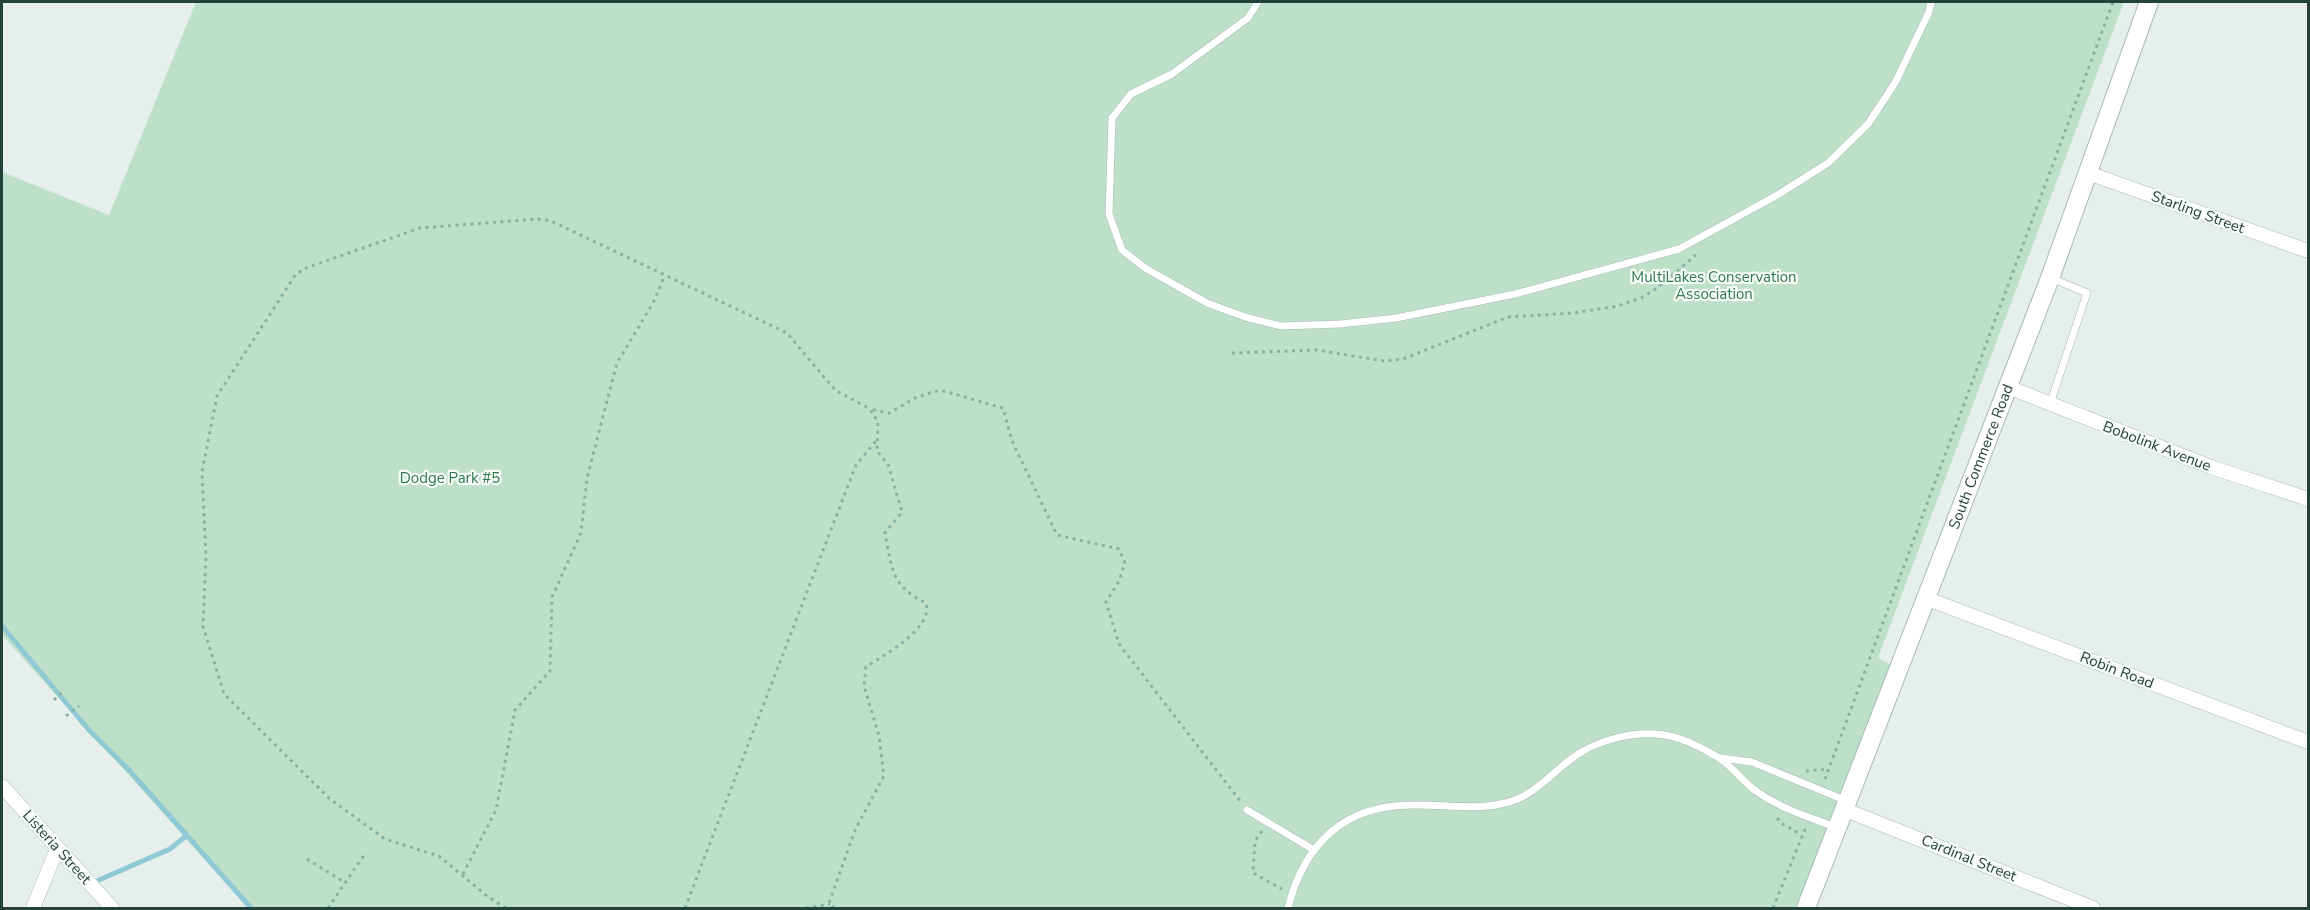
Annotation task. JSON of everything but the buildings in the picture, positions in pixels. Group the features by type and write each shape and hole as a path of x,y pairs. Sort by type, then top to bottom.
{"street":[{"name":"South Commerce Road","path":"1806,909 2050,278 2149,2"},
{"name":"Starling Street","path":"2088,173 2308,251"},
{"name":"Bobolink Avenue","path":"2008,387 2211,467 2308,499"},
{"name":"Robin Road","path":"1925,598 2308,742"},
{"name":"Listeria Street","path":"2,786 112,909"},
{"name":"Cardinal Street","path":"1845,805 2093,909"},
{"path":"33,909 57,849"}],"lane":[{"path":"1258,2 1248,18 1172,74 1131,93 1112,118 1109,214 1122,250 1145,268 1207,303 1245,317 1281,326 1340,324 1396,318 1515,294 1679,249 1779,194 1828,163 1844,148 1868,124 1895,83 1929,12 1931,2"},
{"path":"2050,278 2087,293 2050,404"},
{"path":"1288,909 1302,868 1314,850 1336,826 1372,808 1412,805 1463,807 1500,804 1519,798 1538,788 1575,756 1614,738 1657,734 1690,743 1720,758 1757,792 1809,818 1837,827"},
{"path":"1720,758 1752,762 1820,791 1845,805"},
{"path":"1247,810 1314,850"}],"path":[{"path":"1820,791 2113,2"},
{"path":"506,909 439,856 385,839 330,799 224,694 203,626 206,557 202,472 218,396 296,274 306,268 420,228 544,220 787,333 835,390 870,409 889,413 917,397 940,390 1003,408 1012,441 1057,536 1119,549 1125,563 1119,581 1106,602 1117,640 1247,810"},
{"path":"1232,353 1317,350 1384,361 1403,359 1508,317 1573,313 1618,306 1643,297 1657,288 1696,255"},
{"path":"463,874 496,810 515,710 550,671 552,597 581,533 587,478 617,363 653,303 665,275"},
{"path":"830,904 855,830 884,776 879,736 864,686 866,668 906,639 926,620 928,610 926,603 910,595 897,582 885,533 902,512 888,464 877,451 878,422 870,409"},
{"path":"685,909 856,465 876,441"},
{"path":"54,700 64,690"},
{"path":"66,716 79,705"},
{"path":"1773,909 1809,818"},
{"path":"1269,823 1255,841 1253,873 1292,894"},
{"path":"328,909 364,855"},
{"path":"307,860 346,883"},
{"path":"806,909 830,904"},
{"path":"830,904 834,909"}],"green space":[{"name":"Dodge Park #5","path":"196,2 2124,2 1878,658 1895,667 1801,908 249,908 2,635 2,172 109,215"}],"waterway":[{"path":"2,626 88,729 129,770 251,908"},
{"path":"99,880 170,849 186,836"}],"park label":[{"name":"MultiLakes Conservation Association","path":"1714,286"}]}
